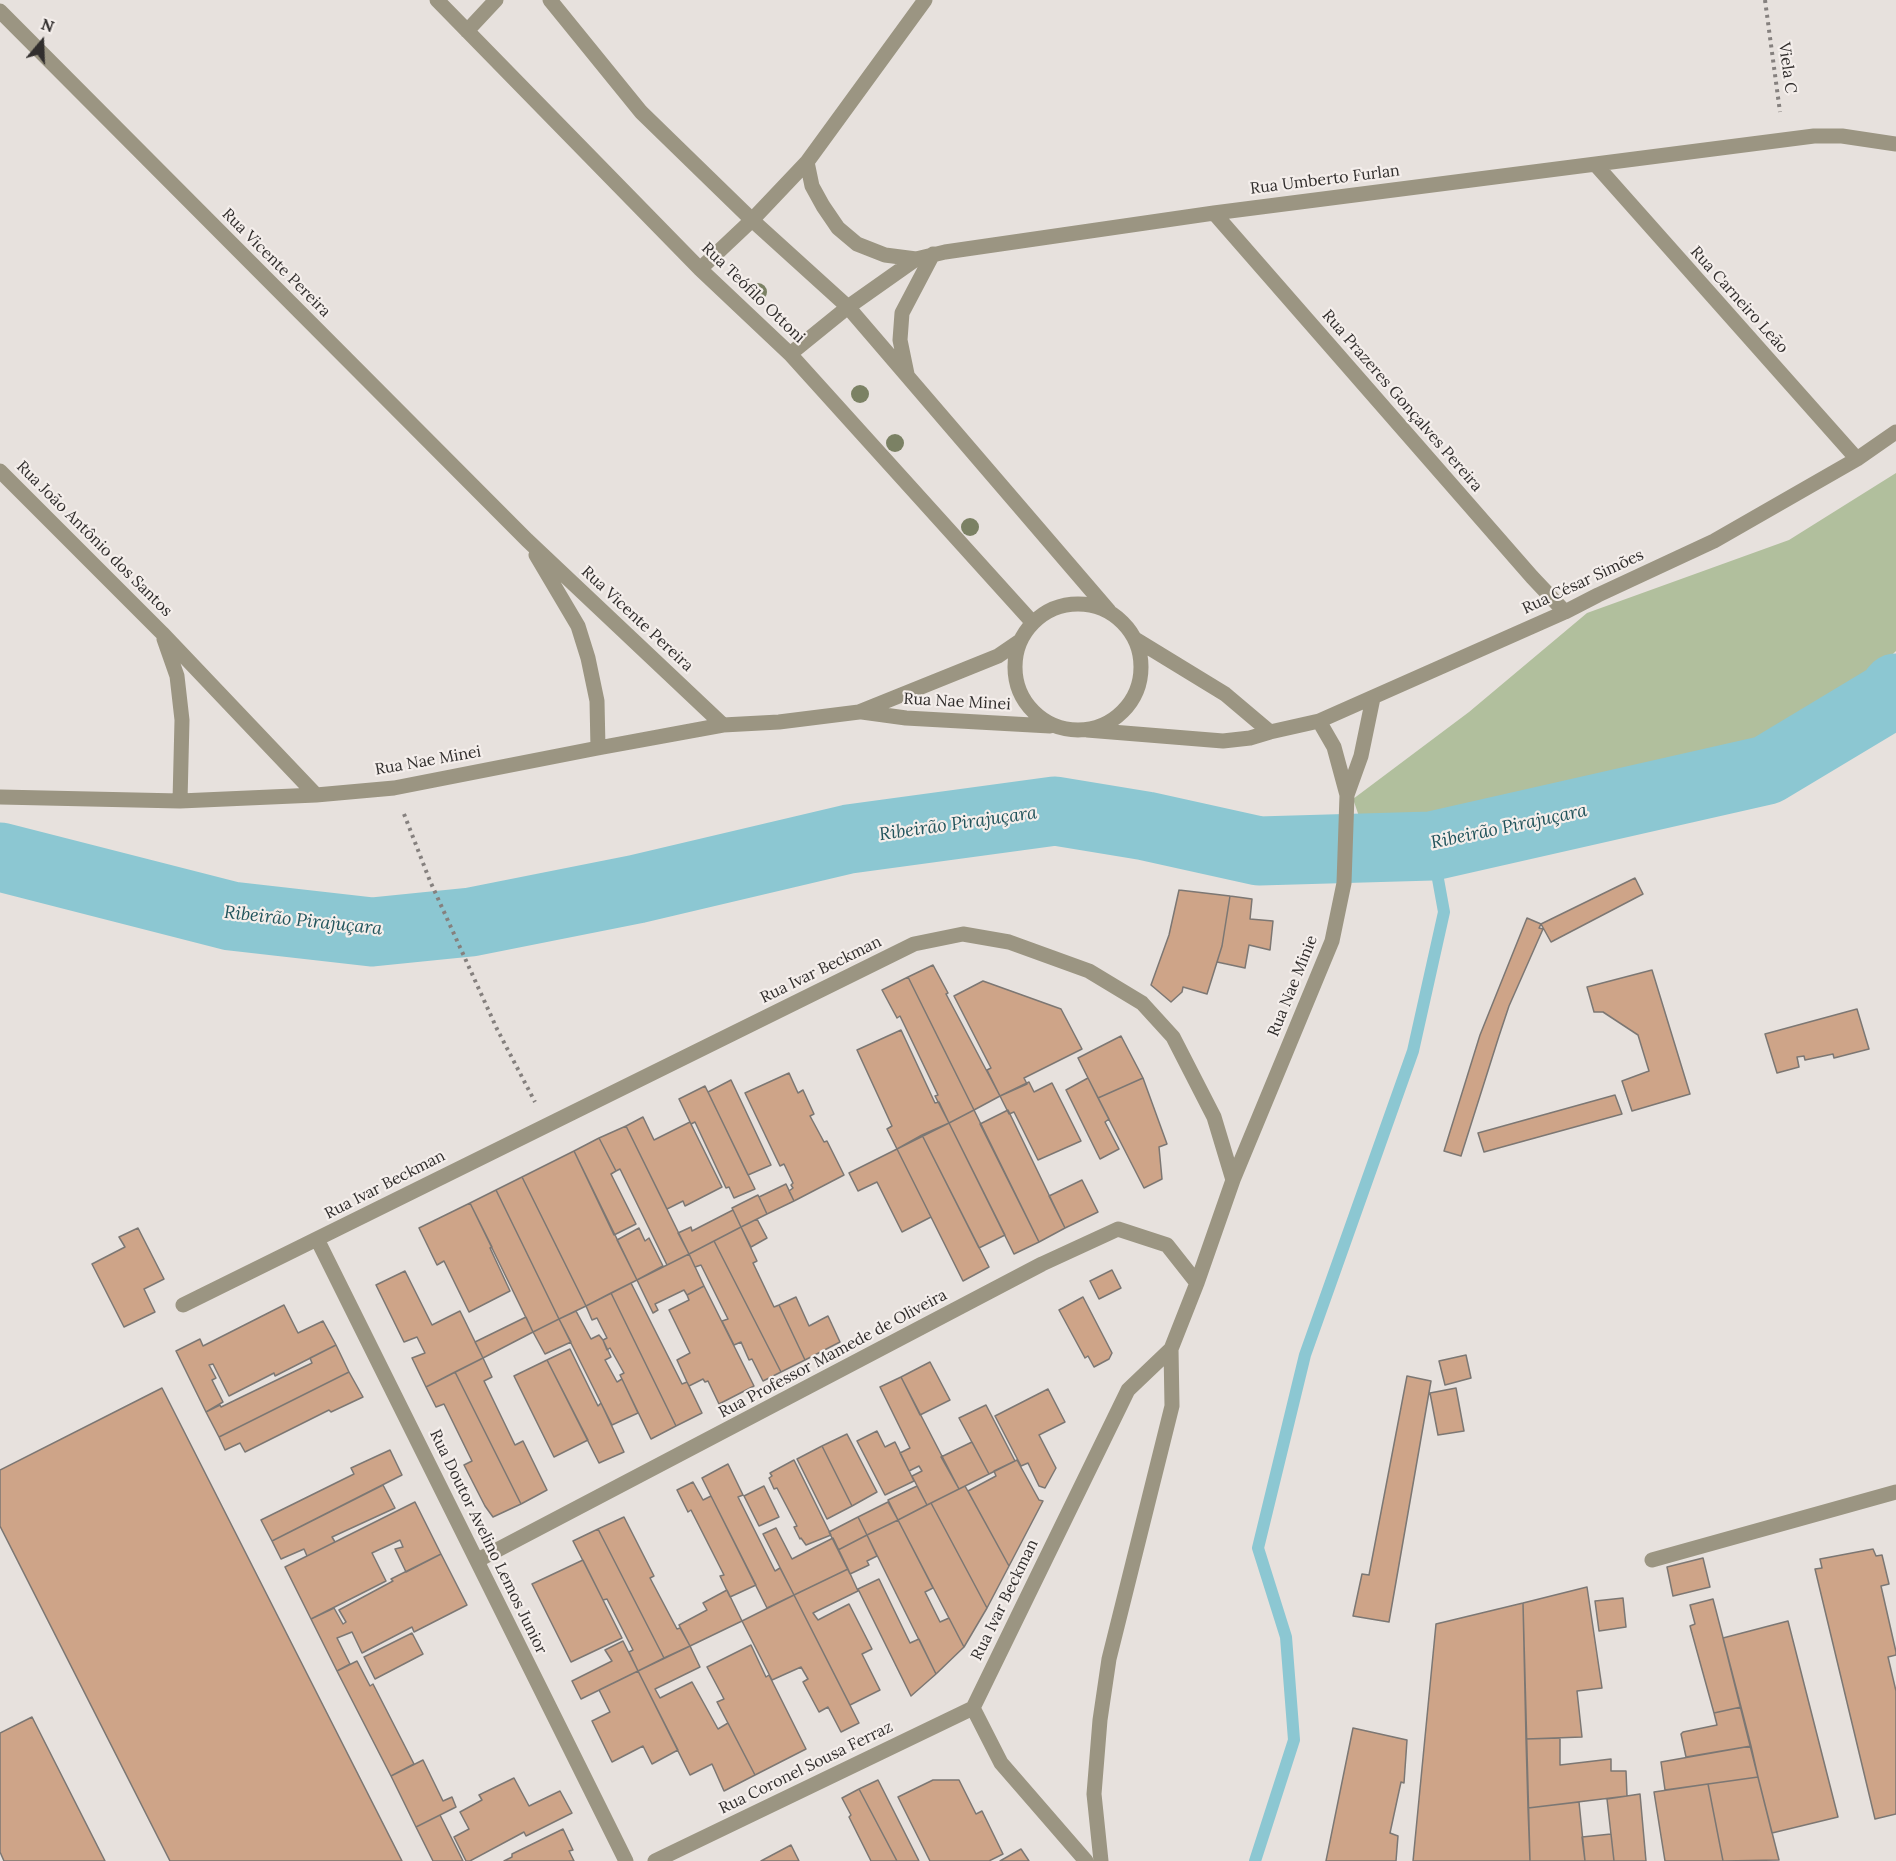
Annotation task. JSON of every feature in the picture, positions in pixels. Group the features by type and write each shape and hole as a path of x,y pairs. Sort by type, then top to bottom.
{"street":[{"name":"Rua Teófilo Ottoni","path":"437,0 700,269 790,354 1033,623"},
{"path":"467,32 496,0"},
{"path":"550,0 641,112 752,220 848,308 1108,611"},
{"path":"700,269 752,220 807,162 925,0"},
{"name":"Rua Vicente Pereira","path":"0,11 527,540 723,725"},
{"name":"Rua Umberto Furlan","path":"790,354 848,308 916,259 933,254 1214,213 1814,136 1842,136 1896,144"},
{"path":"807,162 812,186 838,228 856,244 885,255 916,259"},
{"name":"Rua Carneiro Leão","path":"1595,164 1857,459"},
{"name":"Rua Prazeres Gonçalves Pereira","path":"1214,213 1565,612"},
{"path":"908,377 900,340 902,313 933,254"},
{"name":"Rua César Simões","path":"1087,730 1223,741 1250,738 1319,721 1565,612 1714,541 1857,459 1896,432"},
{"name":"Rua João Antônio dos Santos","path":"0,471 162,633 316,795"},
{"name":"Rua Vicente Pereira","path":"527,540 578,626 588,658 597,701 598,748"},
{"path":"1070,604 1090,604 1108,611 1125,623 1135,639 1142,658 1142,678 1135,697 1123,714 1106,725 1087,730 1070,731 1054,726 1036,715 1023,700 1016,681 1015,661 1020,641 1033,623 1050,610 1070,604"},
{"name":"Rua João Antônio dos Santos","path":"162,633 177,676 182,720 180,801"},
{"path":"1135,639 1225,694 1270,732"},
{"name":"Rua Nae Minei","path":"859,712 998,656 1020,641"},
{"name":"Rua Nae Minie","path":"1346,800 1361,756 1373,698"},
{"name":"Rua Nae Minei","path":"0,797 180,801 316,795 394,788 723,725 779,722 859,712 906,718 1054,726"},
{"name":"Rua Nae Minie","path":"1233,1180 1332,941 1344,883 1346,800 1334,747 1319,721"},
{"name":"Rua Ivar Beckman","path":"183,1305 914,944 963,934 1009,942 1089,971 1142,1003 1173,1037 1215,1117 1233,1180 1171,1349 1172,1406 1109,1659 1100,1720 1094,1794 1101,1861"},
{"name":"Rua Professor Mamede de Oliveira","path":"478,1560 1042,1264 1118,1229 1167,1245 1197,1283"},
{"name":"Rua Doutor Avelino Lemos Junior","path":"317,1239 626,1861"},
{"name":"Rua Ivar Beckman","path":"973,1708 1128,1390 1171,1349"},
{"path":"1652,1560 1896,1492"},
{"path":"973,1708 1001,1763 1086,1861"},
{"name":"Rua Coronel Sousa Ferraz","path":"655,1861 973,1708"}],"path":[{"name":"Viela C","path":"1766,0 1784,140"},
{"path":"394,788 430,882 497,1029 547,1124"}],"green space":[{"path":"1896,473 1896,651 1859,686 1703,786 1469,821 1370,848 1353,799 1469,712 1587,613 1789,540"}],"building":[{"path":"1635,878 1643,894 1551,942 1541,924"},
{"path":"1179,890 1230,896 1222,946 1207,994 1183,987 1182,992 1171,1002 1151,985 1169,935"},
{"path":"1230,896 1252,899 1250,919 1273,921 1270,950 1249,945 1245,968 1217,962 1222,946"},
{"path":"1527,918 1541,924 1539,928 1543,929 1509,1006 1461,1156 1444,1151 1480,1035"},
{"path":"933,965 1000,1096 974,1110 908,977"},
{"path":"1652,970 1690,1094 1632,1111 1622,1081 1649,1071 1638,1035 1603,1012 1594,1012 1587,987"},
{"path":"908,977 974,1110 949,1123 900,1016 897,1018 882,990"},
{"path":"983,981 1061,1009 1082,1049 1024,1078 1027,1084 1000,1096 987,1070 991,1068 954,996"},
{"path":"1857,1009 1869,1049 1834,1058 1833,1054 1805,1060 1804,1056 1797,1057 1799,1067 1777,1073 1765,1034"},
{"path":"901,1030 935,1103 939,1102 949,1123 897,1149 887,1129 892,1126 857,1050"},
{"path":"1121,1036 1143,1078 1098,1098 1078,1058"},
{"path":"789,1073 798,1093 803,1090 814,1114 810,1116 824,1142 827,1141 844,1175 794,1201 789,1191 793,1188 791,1185 793,1183 784,1164 780,1166 745,1093"},
{"path":"1088,1078 1109,1119 1105,1122 1119,1149 1100,1159 1066,1090"},
{"path":"1143,1078 1167,1144 1159,1147 1162,1179 1144,1188 1098,1098"},
{"path":"731,1080 771,1165 748,1175 708,1092"},
{"path":"1029,1082 1034,1092 1052,1083 1081,1141 1038,1160 1014,1112 1009,1114 1000,1096"},
{"path":"705,1086 755,1189 734,1198 729,1187 726,1188 695,1122 691,1124 679,1099"},
{"path":"1615,1095 1622,1114 1484,1152 1478,1133"},
{"path":"974,1110 1039,1242 1014,1254 949,1123"},
{"path":"1008,1110 1065,1228 1039,1242 980,1124"},
{"path":"643,1117 654,1140 690,1122 722,1187 685,1206 683,1201 667,1209 626,1126"},
{"path":"949,1123 1005,1235 979,1248 922,1135"},
{"path":"626,1126 689,1254 667,1265 620,1169 616,1171 599,1138"},
{"path":"922,1135 989,1267 963,1281 897,1149"},
{"path":"599,1138 616,1171 611,1174 636,1224 614,1235 574,1151"},
{"path":"897,1149 931,1217 902,1232 877,1182 858,1191 849,1173"},
{"path":"574,1151 637,1280 586,1306 522,1177"},
{"path":"522,1177 586,1306 559,1319 496,1190"},
{"path":"1082,1180 1098,1212 1065,1228 1049,1196"},
{"path":"786,1184 794,1201 767,1214 759,1197"},
{"path":"496,1190 559,1319 533,1332 470,1203"},
{"path":"758,1195 767,1214 741,1227 732,1208"},
{"path":"470,1203 492,1247 490,1248 510,1291 469,1312 444,1261 437,1265 419,1228"},
{"path":"733,1210 741,1227 689,1254 678,1233 691,1227 692,1231"},
{"path":"757,1219 767,1238 751,1247 741,1227"},
{"path":"741,1227 757,1261 753,1263 774,1307 779,1305 805,1360 781,1372 714,1241"},
{"path":"138,1228 164,1279 144,1289 155,1312 124,1327 92,1264 125,1247 119,1237"},
{"path":"639,1228 645,1241 649,1238 663,1266 637,1280 617,1240"},
{"path":"714,1241 781,1372 763,1381 752,1359 749,1360 741,1342 734,1345 722,1321 728,1319 701,1265 695,1267 689,1254"},
{"path":"689,1254 704,1286 687,1295 684,1290 655,1304 658,1310 653,1313 637,1280"},
{"path":"1112,1270 1121,1288 1099,1299 1090,1281"},
{"path":"405,1271 432,1325 460,1311 483,1358 426,1387 412,1358 425,1353 417,1337 404,1342 376,1285"},
{"path":"631,1283 682,1384 687,1382 702,1413 676,1426 611,1293"},
{"path":"704,1286 754,1386 719,1404 708,1381 705,1382 703,1379 689,1386 677,1360 690,1353 669,1310 689,1300 687,1295"},
{"path":"611,1293 676,1426 651,1439 620,1375 624,1373 610,1348 607,1350 603,1340 607,1338 597,1318 592,1320 586,1306"},
{"path":"796,1297 809,1326 828,1316 840,1342 805,1360 779,1305"},
{"path":"1083,1297 1112,1353 1109,1359 1094,1367 1088,1356 1085,1358 1059,1310"},
{"path":"284,1305 298,1333 323,1321 336,1345 229,1396 213,1364 209,1365 216,1378 212,1380 223,1402 206,1412 176,1351 200,1339 203,1346"},
{"path":"576,1311 591,1339 599,1335 603,1340 611,1357 605,1360 617,1382 622,1379 638,1413 612,1425 559,1319"},
{"path":"526,1317 533,1332 483,1358 475,1342"},
{"path":"559,1319 571,1342 545,1354 533,1332"},
{"path":"336,1345 349,1372 219,1437 206,1412 312,1363 310,1358"},
{"path":"570,1349 598,1406 601,1403 624,1452 599,1463 547,1360"},
{"path":"1466,1355 1471,1378 1445,1385 1439,1361"},
{"path":"483,1358 492,1377 484,1381 515,1445 523,1441 547,1490 521,1504 455,1372"},
{"path":"547,1360 588,1440 554,1457 514,1376"},
{"path":"930,1362 950,1400 920,1415 901,1377"},
{"path":"349,1372 363,1397 331,1412 329,1410 245,1452 240,1443 225,1450 219,1437"},
{"path":"455,1372 521,1504 493,1517 464,1465 472,1461 444,1404 436,1407 426,1387"},
{"path":"1407,1376 1431,1381 1389,1622 1353,1616 1362,1574 1369,1575"},
{"path":"901,1377 959,1489 927,1505 912,1476 922,1471 919,1466 909,1471 900,1453 910,1448 880,1387"},
{"path":"162,1388 402,1861 170,1861 0,1526 0,1470"},
{"path":"1456,1388 1464,1431 1438,1435 1430,1393"},
{"path":"1048,1389 1065,1422 1039,1435 1056,1468 1045,1488 1039,1486 1028,1463 1021,1466 995,1416"},
{"path":"986,1405 1015,1461 989,1474 959,1418"},
{"path":"877,1431 885,1447 895,1442 914,1481 885,1495 857,1441"},
{"path":"847,1434 877,1492 852,1506 822,1446"},
{"path":"972,1442 989,1474 959,1489 941,1457"},
{"path":"822,1446 852,1506 827,1519 797,1459"},
{"path":"390,1450 402,1475 272,1541 261,1520 354,1474 351,1468"},
{"path":"794,1460 831,1535 806,1545 800,1539 794,1527 797,1526 777,1488 774,1489 769,1478 772,1476 770,1473"},
{"path":"1017,1460 1039,1500 1043,1501 1009,1566 968,1491 996,1476 994,1471"},
{"path":"728,1464 743,1495 738,1497 775,1571 780,1568 794,1595 767,1608 702,1478"},
{"path":"693,1482 703,1500 711,1496 756,1585 730,1597 720,1576 724,1575 691,1510 688,1512 677,1490"},
{"path":"383,1485 395,1508 332,1537 335,1542 307,1556 304,1549 281,1559 272,1541"},
{"path":"764,1486 779,1517 759,1526 744,1496"},
{"path":"917,1486 927,1505 898,1520 888,1500"},
{"path":"965,1486 1009,1566 987,1608 931,1503"},
{"path":"415,1502 441,1554 406,1572 395,1549 403,1547 400,1540 372,1553 386,1581 311,1619 285,1567"},
{"path":"888,1502 898,1520 867,1535 858,1517"},
{"path":"931,1503 987,1608 964,1647 898,1520"},
{"path":"624,1517 654,1576 650,1578 677,1629 680,1628 690,1646 664,1658 598,1529"},
{"path":"858,1517 867,1535 838,1550 829,1532"},
{"path":"898,1520 933,1588 925,1592 940,1622 949,1618 964,1647 936,1674 867,1535"},
{"path":"776,1528 792,1559 833,1538 848,1569 794,1595 763,1534"},
{"path":"598,1529 664,1658 638,1671 629,1652 633,1650 607,1599 603,1600 573,1541"},
{"path":"867,1535 877,1556 867,1561 869,1565 850,1574 838,1550"},
{"path":"1873,1549 1876,1556 1882,1555 1889,1584 1881,1586 1896,1652 1896,1655 1888,1657 1896,1691 1896,1814 1875,1819 1815,1569 1822,1568 1820,1559"},
{"path":"441,1554 467,1605 414,1632 412,1627 362,1653 352,1632 337,1638 350,1664 337,1671 311,1619 334,1608 343,1624 346,1622 339,1610 393,1581 391,1579"},
{"path":"1703,1558 1710,1587 1673,1596 1667,1567"},
{"path":"583,1560 622,1638 571,1662 532,1584"},
{"path":"848,1569 858,1591 813,1613 818,1620 849,1604 872,1649 862,1654 880,1690 850,1705 794,1595"},
{"path":"879,1579 910,1643 919,1639 936,1674 911,1696 858,1589"},
{"path":"1587,1587 1602,1688 1577,1691 1582,1737 1526,1739 1523,1603"},
{"path":"727,1590 742,1621 690,1646 679,1625 707,1610 703,1603"},
{"path":"794,1595 859,1723 841,1732 828,1707 819,1712 803,1682 808,1679 801,1667 772,1680 742,1621"},
{"path":"1623,1598 1626,1627 1599,1631 1595,1601"},
{"path":"1713,1599 1741,1707 1714,1713 1690,1626 1695,1624 1690,1605"},
{"path":"1523,1603 1530,1861 1413,1861 1436,1624"},
{"path":"1788,1621 1838,1817 1772,1833 1723,1638"},
{"path":"412,1633 423,1654 375,1679 364,1657"},
{"path":"623,1641 638,1671 581,1699 572,1681 612,1661 605,1650"},
{"path":"751,1645 766,1677 769,1675 806,1749 755,1775 717,1702 724,1699 707,1667"},
{"path":"690,1646 700,1667 655,1689 660,1698 692,1682 718,1729 728,1723 755,1775 724,1791 712,1764 690,1775 638,1671"},
{"path":"357,1661 370,1686 373,1684 414,1764 391,1776 337,1671"},
{"path":"638,1671 678,1750 652,1764 643,1746 612,1762 592,1721 610,1712 599,1690"},
{"path":"1741,1707 1751,1746 1686,1757 1681,1734 1683,1732 1717,1725 1714,1713"},
{"path":"32,1717 105,1861 4,1861 0,1852 0,1733"},
{"path":"1353,1728 1407,1740 1404,1783 1401,1782 1390,1833 1398,1836 1396,1861 1326,1861"},
{"path":"1560,1738 1560,1765 1611,1759 1611,1771 1626,1771 1627,1796 1528,1808 1526,1739"},
{"path":"1751,1746 1758,1777 1665,1790 1661,1762"},
{"path":"423,1760 443,1801 452,1797 456,1807 416,1827 391,1776"},
{"path":"1758,1777 1779,1860 1723,1861 1708,1784"},
{"path":"514,1778 529,1806 560,1791 572,1813 526,1836 524,1832 466,1861 454,1837 469,1829 460,1812 482,1800 479,1795"},
{"path":"878,1780 919,1861 897,1861 859,1789"},
{"path":"933,1780 959,1780 976,1814 982,1811 1003,1854 989,1861 930,1861 898,1797"},
{"path":"1708,1784 1723,1861 1665,1861 1654,1792"},
{"path":"859,1789 897,1861 871,1861 842,1798"},
{"path":"1640,1794 1646,1861 1614,1861 1607,1799"},
{"path":"1579,1802 1585,1861 1530,1861 1528,1808"},
{"path":"440,1815 463,1861 433,1861 416,1827"},
{"path":"563,1829 573,1850 569,1851 574,1861 504,1861 512,1857 512,1854"},
{"path":"1611,1834 1614,1861 1585,1861 1582,1837"},
{"path":"791,1845 799,1861 761,1861"},
{"path":"1021,1849 1029,1861 1000,1861"}],"waterway":[{"name":"Ribeirão Pirajuçara","path":"0,857 231,916 372,932 471,922 637,889 849,839 1055,811 1146,826 1259,851 1432,846 1767,770 1890,696 1896,688"},
{"path":"1255,1861 1294,1740 1286,1637 1258,1548 1305,1355 1413,1051 1444,912 1432,846"}]}
